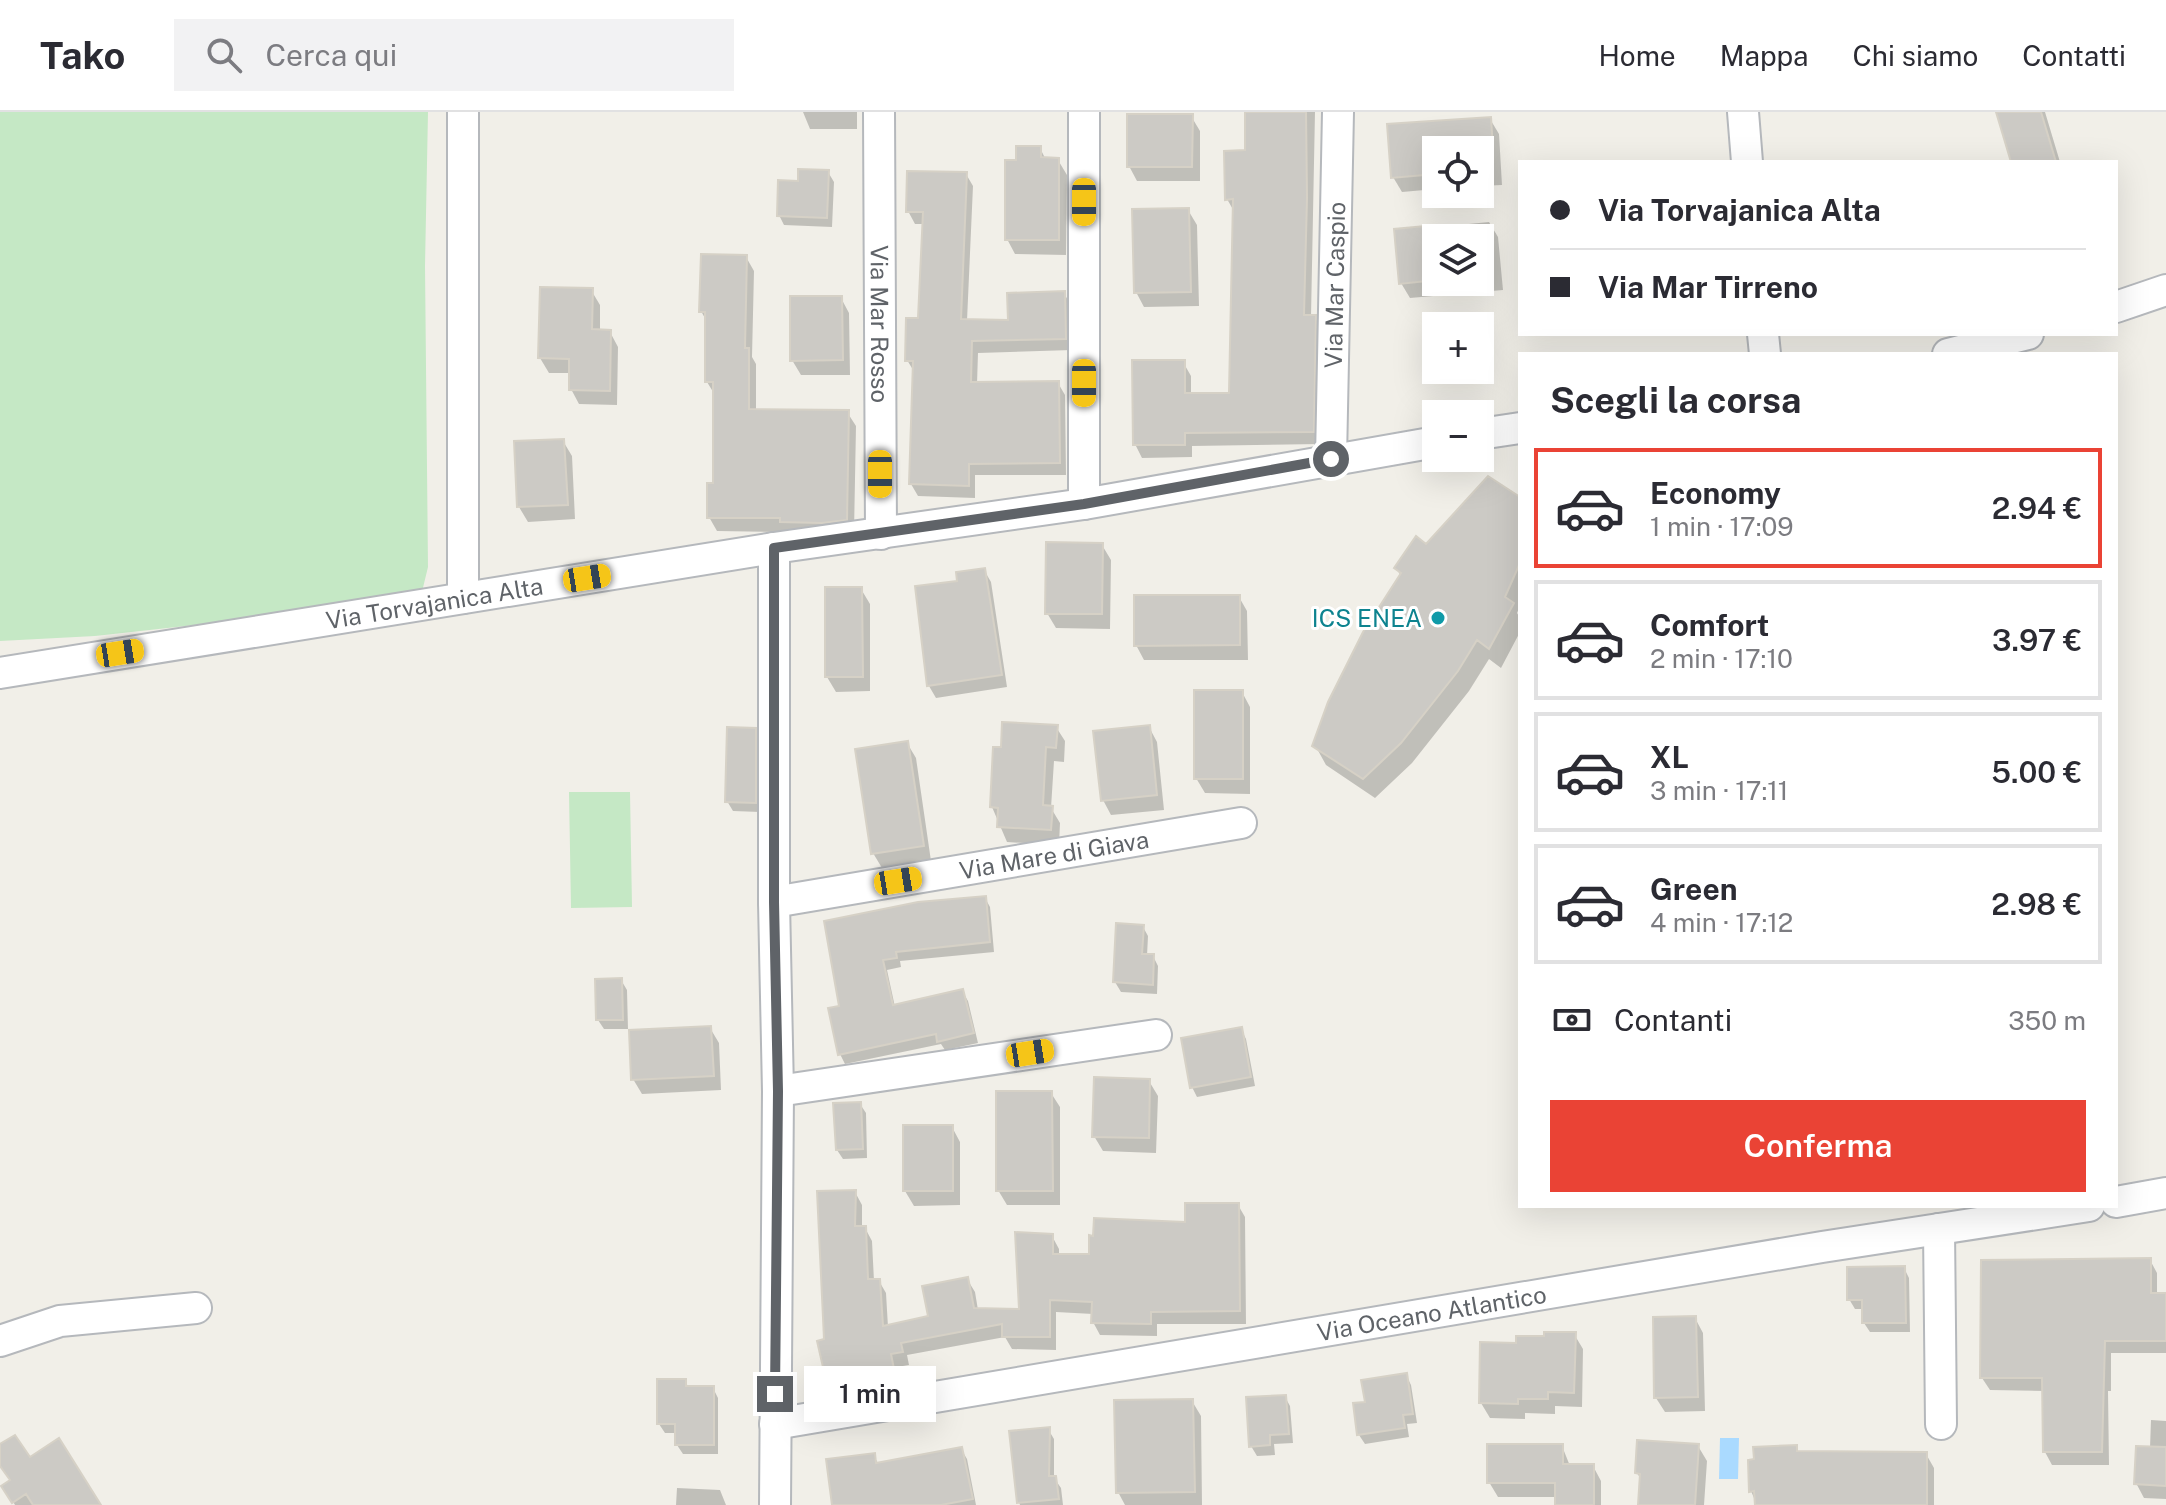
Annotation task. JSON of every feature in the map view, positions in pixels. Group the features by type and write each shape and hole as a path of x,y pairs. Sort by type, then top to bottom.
{"street":[{"path":"463,112 463,598"},
{"name":"Via Mar Rosso","path":"879,112 881,534"},
{"path":"1084,112 1084,504"},
{"name":"Via Mar Caspio","path":"1331,459 1338,112"},
{"path":"1743,112 1747,160"},
{"path":"2118,306 2166,290"},
{"path":"1956,352 2020,336"},
{"path":"1494,432 1518,428"},
{"name":"Via Torvajanica Alta","path":"0,673 774,548 1084,504 1422,444"},
{"path":"774,548 774,902 778,1091 775,1505"},
{"name":"Via Mare di Giava","path":"774,902 1241,823"},
{"path":"778,1091 1156,1035"},
{"path":"2118,1202 2166,1193"},
{"name":"Via Oceano Atlantico","path":"775,1424 2076,1208"},
{"path":"1939,1229 1941,1424"},
{"path":"0,1341 60,1321 196,1308"}],"green space":[{"path":"0,112 428,112 425,266 428,567 420,600 95,636 0,641"},
{"path":"569,792 630,792 632,907 571,908"}],"water":[{"path":"1720,1438 1739,1438 1738,1479 1719,1479"}],"building":[{"path":"1245,112 1306,112 1304,315 1316,315 1314,432 1185,433 1185,445 1133,445 1132,360 1185,360 1185,393 1229,393 1233,199 1225,200 1224,151 1245,150"},
{"path":"1996,112 2041,112 2055,160 2010,160"},
{"path":"1127,114 1193,114 1192,167 1127,167"},
{"path":"1491,117 1492,136 1422,136 1422,175 1391,178 1387,124"},
{"path":"1016,146 1041,146 1041,157 1059,158 1059,240 1005,240 1005,160 1016,160"},
{"path":"798,169 829,170 827,218 777,216 778,180 798,181"},
{"path":"907,171 967,172 961,319 1008,320 1007,293 1065,291 1066,339 972,341 971,382 1059,381 1060,463 969,464 969,486 909,484 913,361 905,361 906,318 918,318 923,212 906,212"},
{"path":"1189,208 1191,292 1134,293 1132,209"},
{"path":"1422,226 1422,282 1399,284 1394,229"},
{"path":"701,254 747,255 745,348 749,348 749,409 849,410 847,520 822,523 780,522 780,518 707,518 707,483 713,483 713,382 705,382 705,312 699,312"},
{"path":"540,287 593,288 592,329 611,330 610,391 569,390 569,359 538,358"},
{"path":"790,296 842,296 843,360 790,361"},
{"path":"564,439 568,505 517,507 514,441"},
{"name":"ICS ENEA","path":"1488,476 1518,496 1518,568 1505,597 1514,603 1489,649 1477,640 1458,671 1401,743 1363,779 1312,746 1328,702 1363,632 1401,573 1394,568 1416,536 1426,544"},
{"path":"1046,542 1103,543 1102,614 1045,614"},
{"path":"985,568 1002,675 927,686 915,586 957,581 956,572"},
{"path":"825,587 862,587 863,677 825,677"},
{"path":"1134,595 1240,595 1240,645 1134,646"},
{"path":"1194,690 1243,690 1243,779 1194,779"},
{"path":"1002,722 1058,725 1056,748 1046,747 1043,805 1053,806 1051,830 997,827 998,808 990,807 993,747 1001,747"},
{"path":"1150,725 1157,795 1101,801 1093,731"},
{"path":"727,727 756,728 756,803 725,802"},
{"path":"908,741 924,846 871,854 855,749"},
{"path":"986,896 990,942 896,952 897,958 883,960 893,1005 963,989 974,1033 937,1042 936,1034 838,1055 828,1008 839,1006 824,921 918,902"},
{"path":"1116,923 1144,925 1142,954 1154,954 1153,985 1113,982"},
{"path":"622,978 623,1020 596,1020 595,979"},
{"path":"711,1026 714,1076 631,1080 629,1030"},
{"path":"1242,1027 1251,1077 1190,1088 1181,1038"},
{"path":"1094,1077 1150,1079 1149,1138 1092,1137"},
{"path":"996,1091 1052,1091 1053,1191 996,1191"},
{"path":"861,1102 863,1149 836,1150 833,1103"},
{"path":"903,1125 953,1125 953,1191 903,1191"},
{"path":"856,1190 855,1226 866,1226 868,1279 880,1279 883,1326 928,1316 922,1286 968,1277 974,1308 1019,1309 1015,1232 1053,1234 1053,1254 1089,1254 1089,1235 1093,1236 1094,1218 1185,1222 1185,1203 1239,1203 1240,1311 1151,1312 1151,1324 1091,1323 1092,1302 1050,1300 1050,1337 1002,1337 1002,1324 901,1343 903,1352 891,1354 895,1374 828,1389 817,1341 824,1339 817,1191"},
{"path":"2151,1258 2151,1293 2166,1293 2166,1341 2105,1341 2102,1452 2043,1452 2042,1378 1980,1378 1981,1260"},
{"path":"1905,1266 1906,1323 1862,1323 1862,1300 1847,1300 1847,1267"},
{"path":"1696,1316 1698,1397 1654,1398 1653,1317"},
{"path":"1544,1332 1576,1332 1574,1393 1548,1392 1548,1399 1518,1399 1518,1404 1479,1403 1480,1342 1516,1343 1516,1336 1544,1336"},
{"path":"1407,1373 1413,1414 1403,1415 1405,1428 1357,1435 1353,1403 1365,1402 1361,1380"},
{"path":"657,1379 686,1379 686,1386 714,1386 714,1445 675,1445 675,1424 657,1424"},
{"path":"1286,1395 1289,1434 1270,1435 1270,1445 1249,1447 1246,1397"},
{"path":"1193,1399 1195,1492 1116,1493 1114,1400"},
{"path":"1050,1427 1049,1476 1056,1476 1059,1499 1017,1503 1009,1431"},
{"path":"15,1435 30,1457 59,1438 101,1505 33,1505 26,1494 12,1503 1,1486 10,1480 0,1466 0,1444"},
{"path":"1637,1440 1699,1444 1695,1505 1638,1505 1640,1474 1635,1473"},
{"path":"1487,1444 1563,1444 1563,1464 1594,1464 1594,1505 1555,1505 1555,1483 1487,1483"},
{"path":"1797,1445 1797,1451 1927,1452 1927,1505 1755,1505 1754,1491 1749,1492 1748,1460 1754,1459 1753,1447"},
{"path":"2136,1446 2166,1447 2166,1486 2134,1484"},
{"path":"962,1447 973,1499 941,1505 832,1505 826,1459 875,1453 876,1463"}],"place":[{"name":"ICS ENEA","path":"1438,618"}],"route":[{"path":"775,1394 778,1091 774,902 774,548 1084,504 1331,459"}]}
